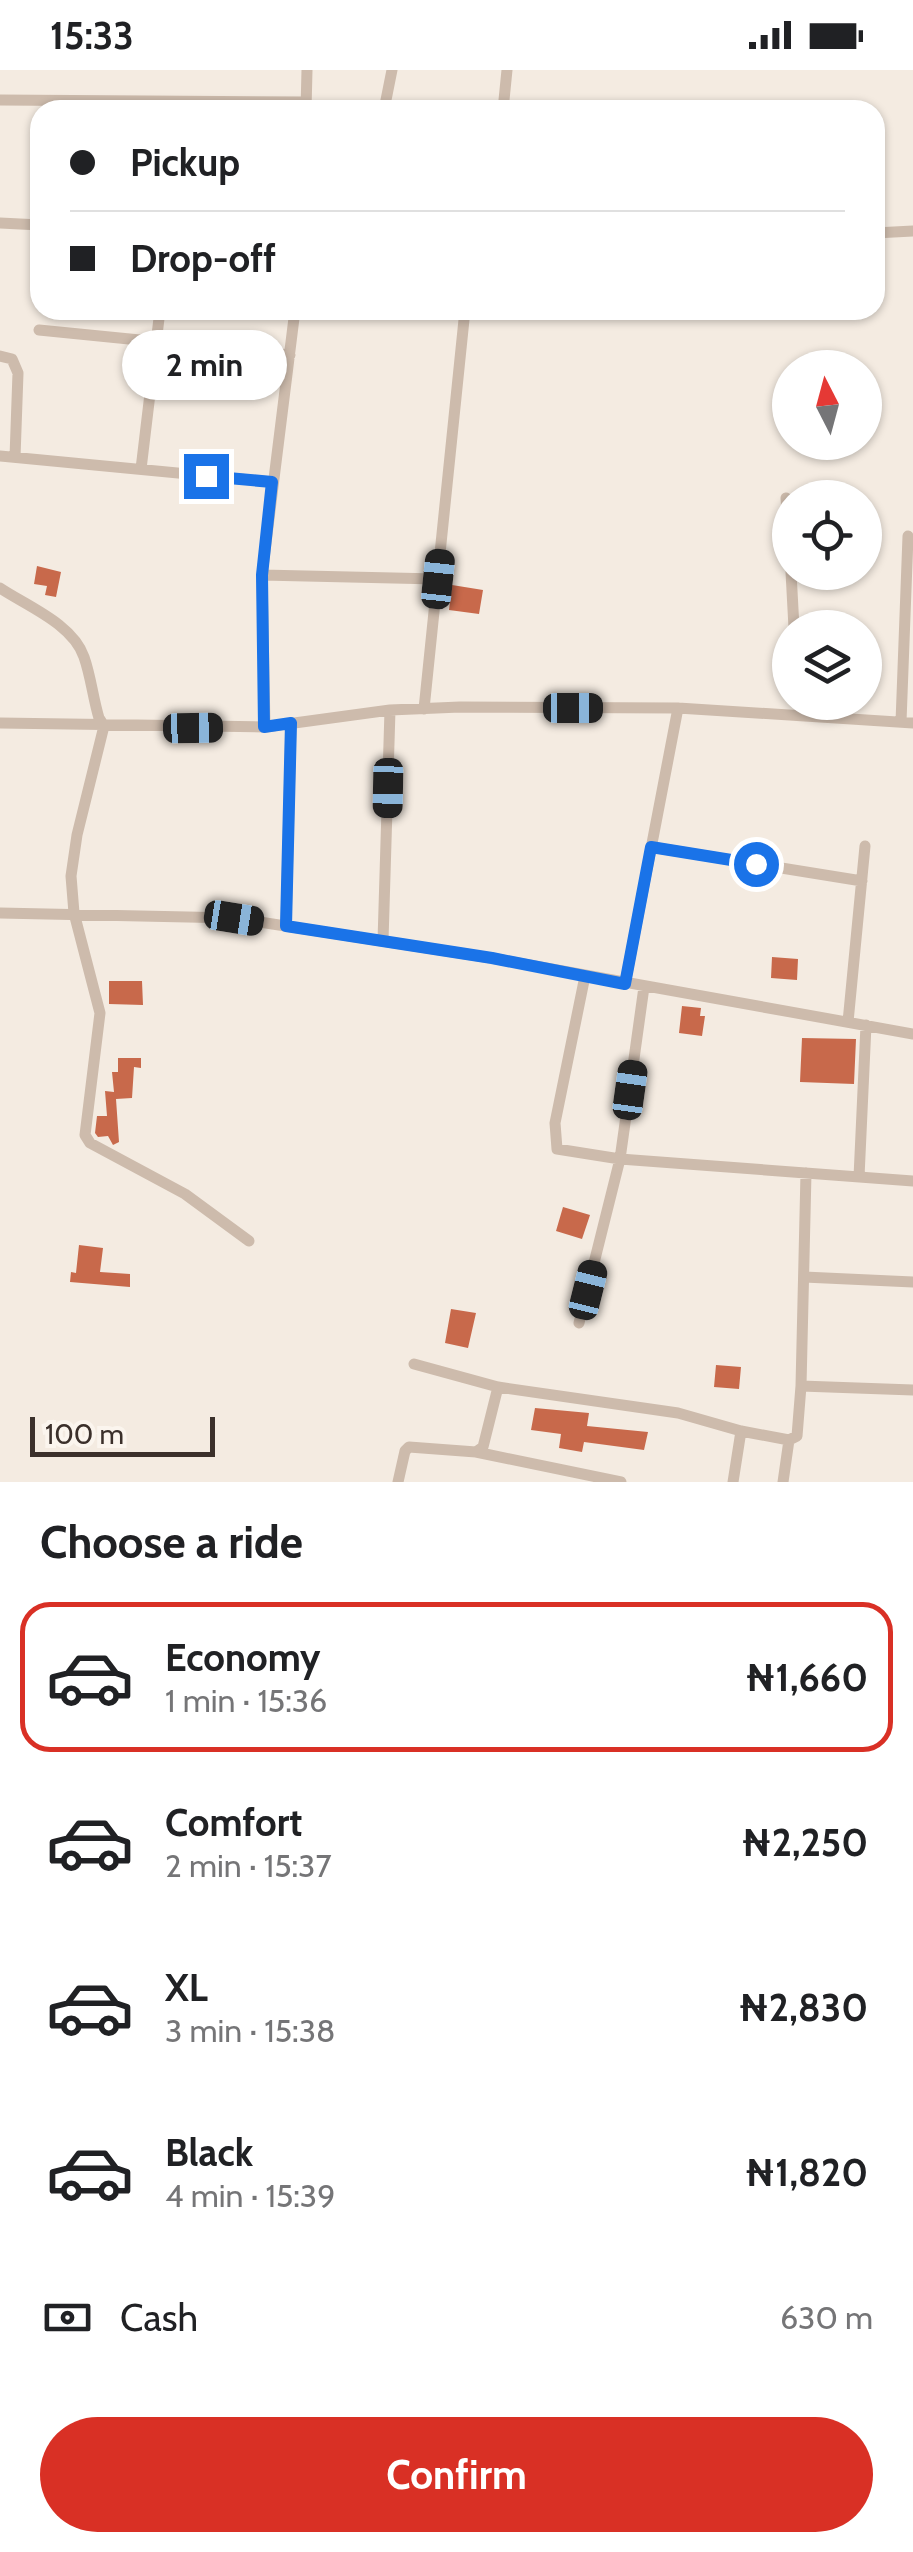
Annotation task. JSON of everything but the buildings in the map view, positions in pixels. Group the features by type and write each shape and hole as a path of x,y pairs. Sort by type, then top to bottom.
{"street":[{"path":"306,100 308,70"},
{"path":"386,100 392,70"},
{"path":"504,100 508,70"},
{"path":"0,100 30,101"},
{"path":"0,223 30,224"},
{"path":"885,232 913,231"},
{"path":"141,470 159,320"},
{"path":"264,727 262,575 294,320"},
{"path":"424,709 464,320"},
{"path":"39,330 290,354"},
{"path":"0,356 12,359 18,373 15,457"},
{"path":"0,456 272,482"},
{"path":"882,719 907,722 908,536"},
{"path":"262,575 438,579"},
{"path":"0,588 59,626 78,644 104,726 73,855 74,913 100,1013 85,1135 90,1143 185,1194 248,1241"},
{"path":"625,984 678,708"},
{"path":"0,723 264,727 390,710 772,708"},
{"path":"384,942 390,710"},
{"path":"286,926 291,723"},
{"path":"848,1022 865,846"},
{"path":"651,847 862,881"},
{"path":"0,913 234,918 913,1034"},
{"path":"585,976 555,1123 557,1149 620,1159 913,1181"},
{"path":"580,1323 620,1159 644,988"},
{"path":"859,1177 866,1026"},
{"path":"414,1364 498,1387 678,1413 789,1440 797,1436 806,1173"},
{"path":"804,1277 913,1282"},
{"path":"800,1386 913,1390"},
{"path":"476,1452 487,1440 498,1387"},
{"path":"733,1482 741,1431"},
{"path":"783,1482 789,1440"},
{"path":"398,1482 408,1447 476,1452 621,1482"}],"route":[{"path":"206,476 272,482 262,575 264,727 291,723 286,926 492,958 625,984 651,847 756,864"}]}
